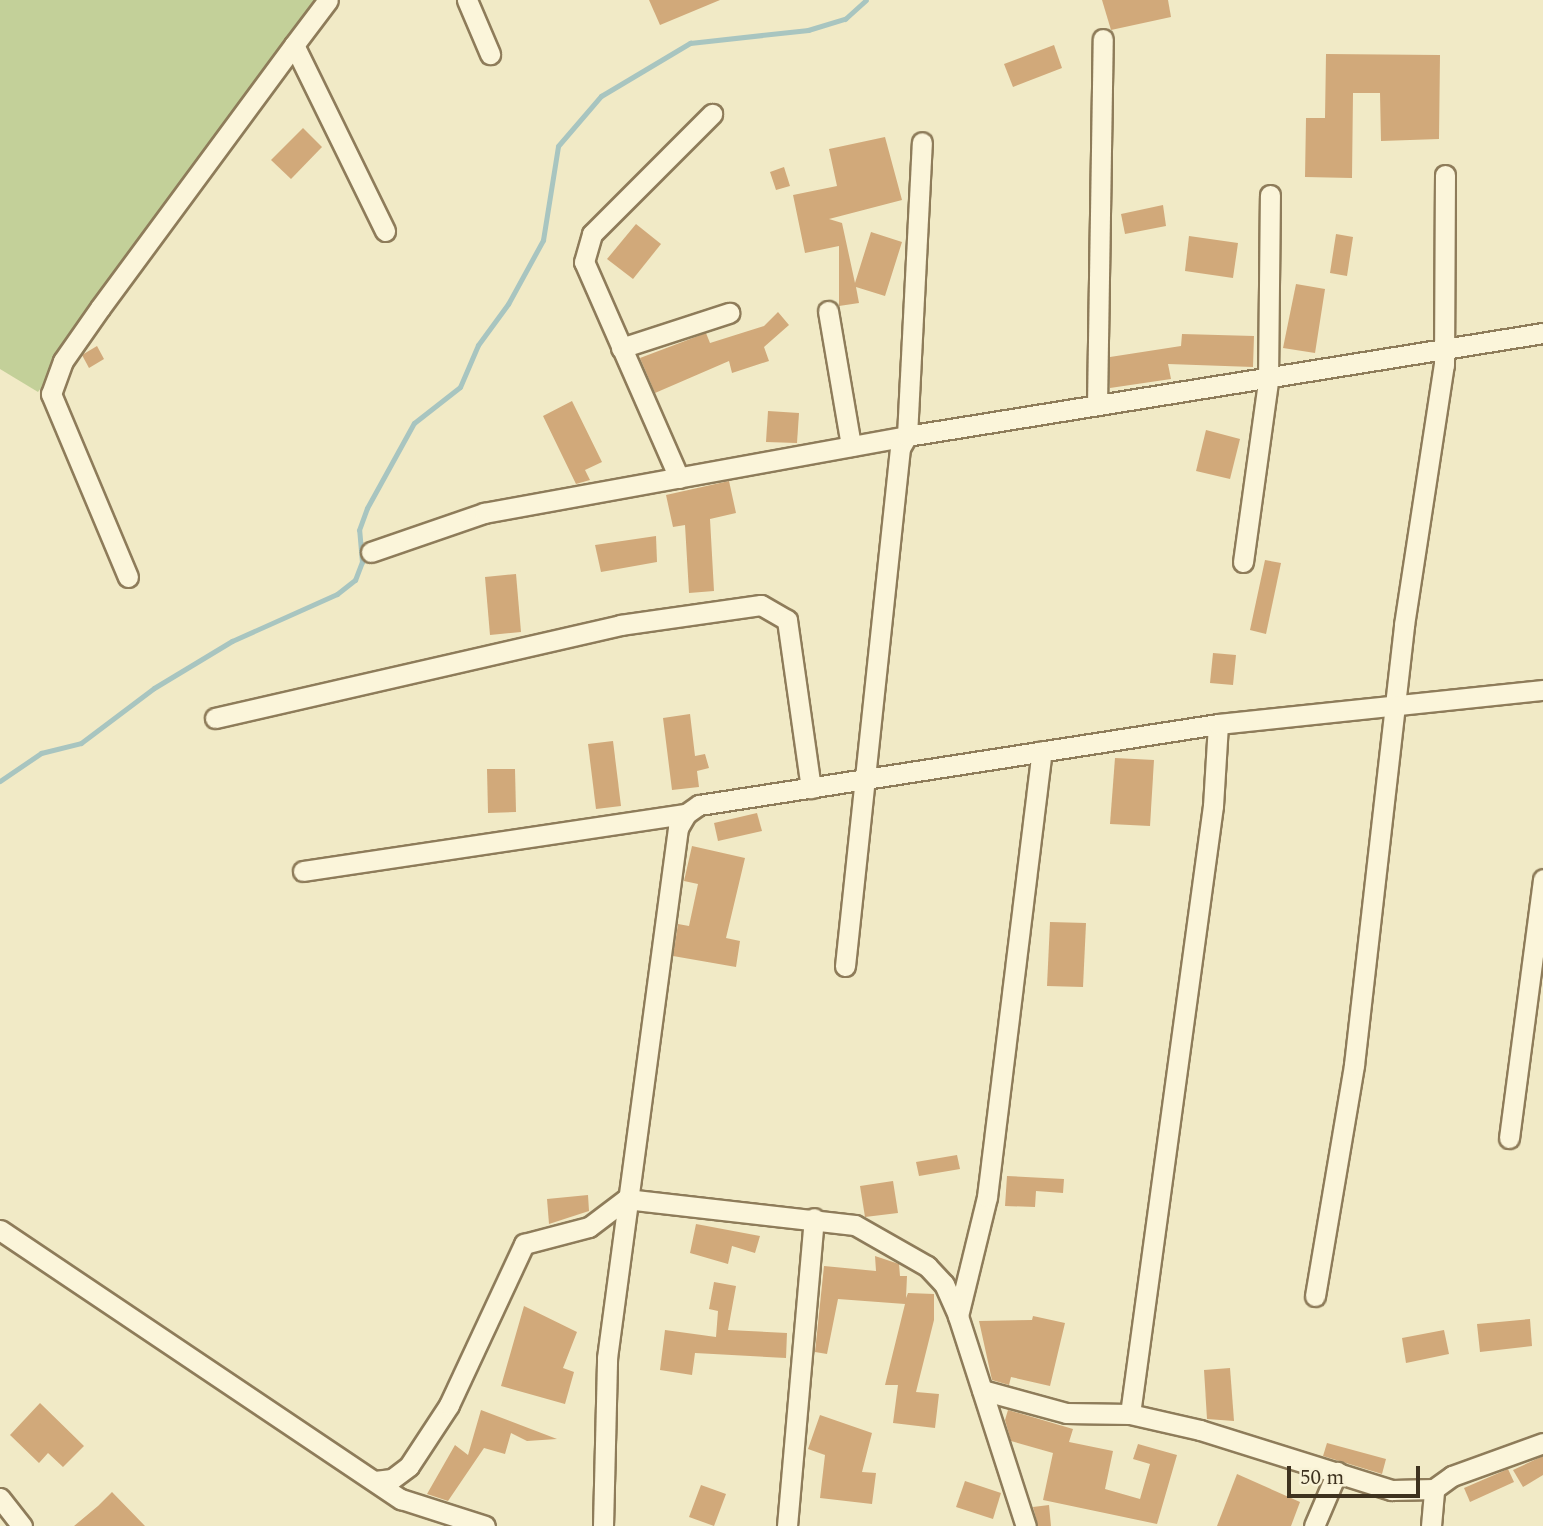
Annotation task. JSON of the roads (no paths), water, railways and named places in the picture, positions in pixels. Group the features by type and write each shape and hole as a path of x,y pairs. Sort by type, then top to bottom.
{"street":[{"path":"128,577 51,394 63,361 92,319 328,0"},
{"path":"467,0 490,54"},
{"path":"1097,405 1103,39"},
{"path":"294,45 385,231"},
{"path":"679,478 584,262 587,243 712,114"},
{"path":"845,966 900,448 906,436 922,142"},
{"path":"1315,1296 1354,1065 1395,706 1444,350 1445,175"},
{"path":"1244,562 1268,381 1270,195"},
{"path":"828,311 851,446"},
{"path":"621,348 729,313"},
{"path":"371,552 484,513 906,436 1268,381 1543,333"},
{"path":"215,718 620,625 761,605 787,620 811,788"},
{"path":"603,1526 607,1358 626,1199 678,828 686,814 699,805 1218,724 1543,690"},
{"path":"1130,1414 1213,806 1218,724"},
{"path":"958,1316 987,1197 1042,751"},
{"path":"303,871 686,814"},
{"path":"1509,1138 1543,879"},
{"path":"375,1481 392,1479 409,1466 449,1405 524,1244 589,1227 626,1199 814,1218 876,1233 927,1266 944,1284 958,1316 1026,1526"},
{"path":"786,1526 814,1218"},
{"path":"0,1230 375,1481 427,1511 485,1526"},
{"path":"982,1390 1082,1416 1130,1414 1392,1490 1434,1489 1452,1476 1543,1443"},
{"path":"1314,1526 1337,1472"},
{"path":"1431,1526 1434,1489"},
{"path":"0,1498 22,1526"}],"waterway":[{"path":"0,781 41,753 81,743 154,688 232,641 337,594 355,580 362,562 359,530 367,508 414,423 460,387 478,345 508,304 543,240 558,146 601,96 690,43 808,30 845,19 866,0"}]}
